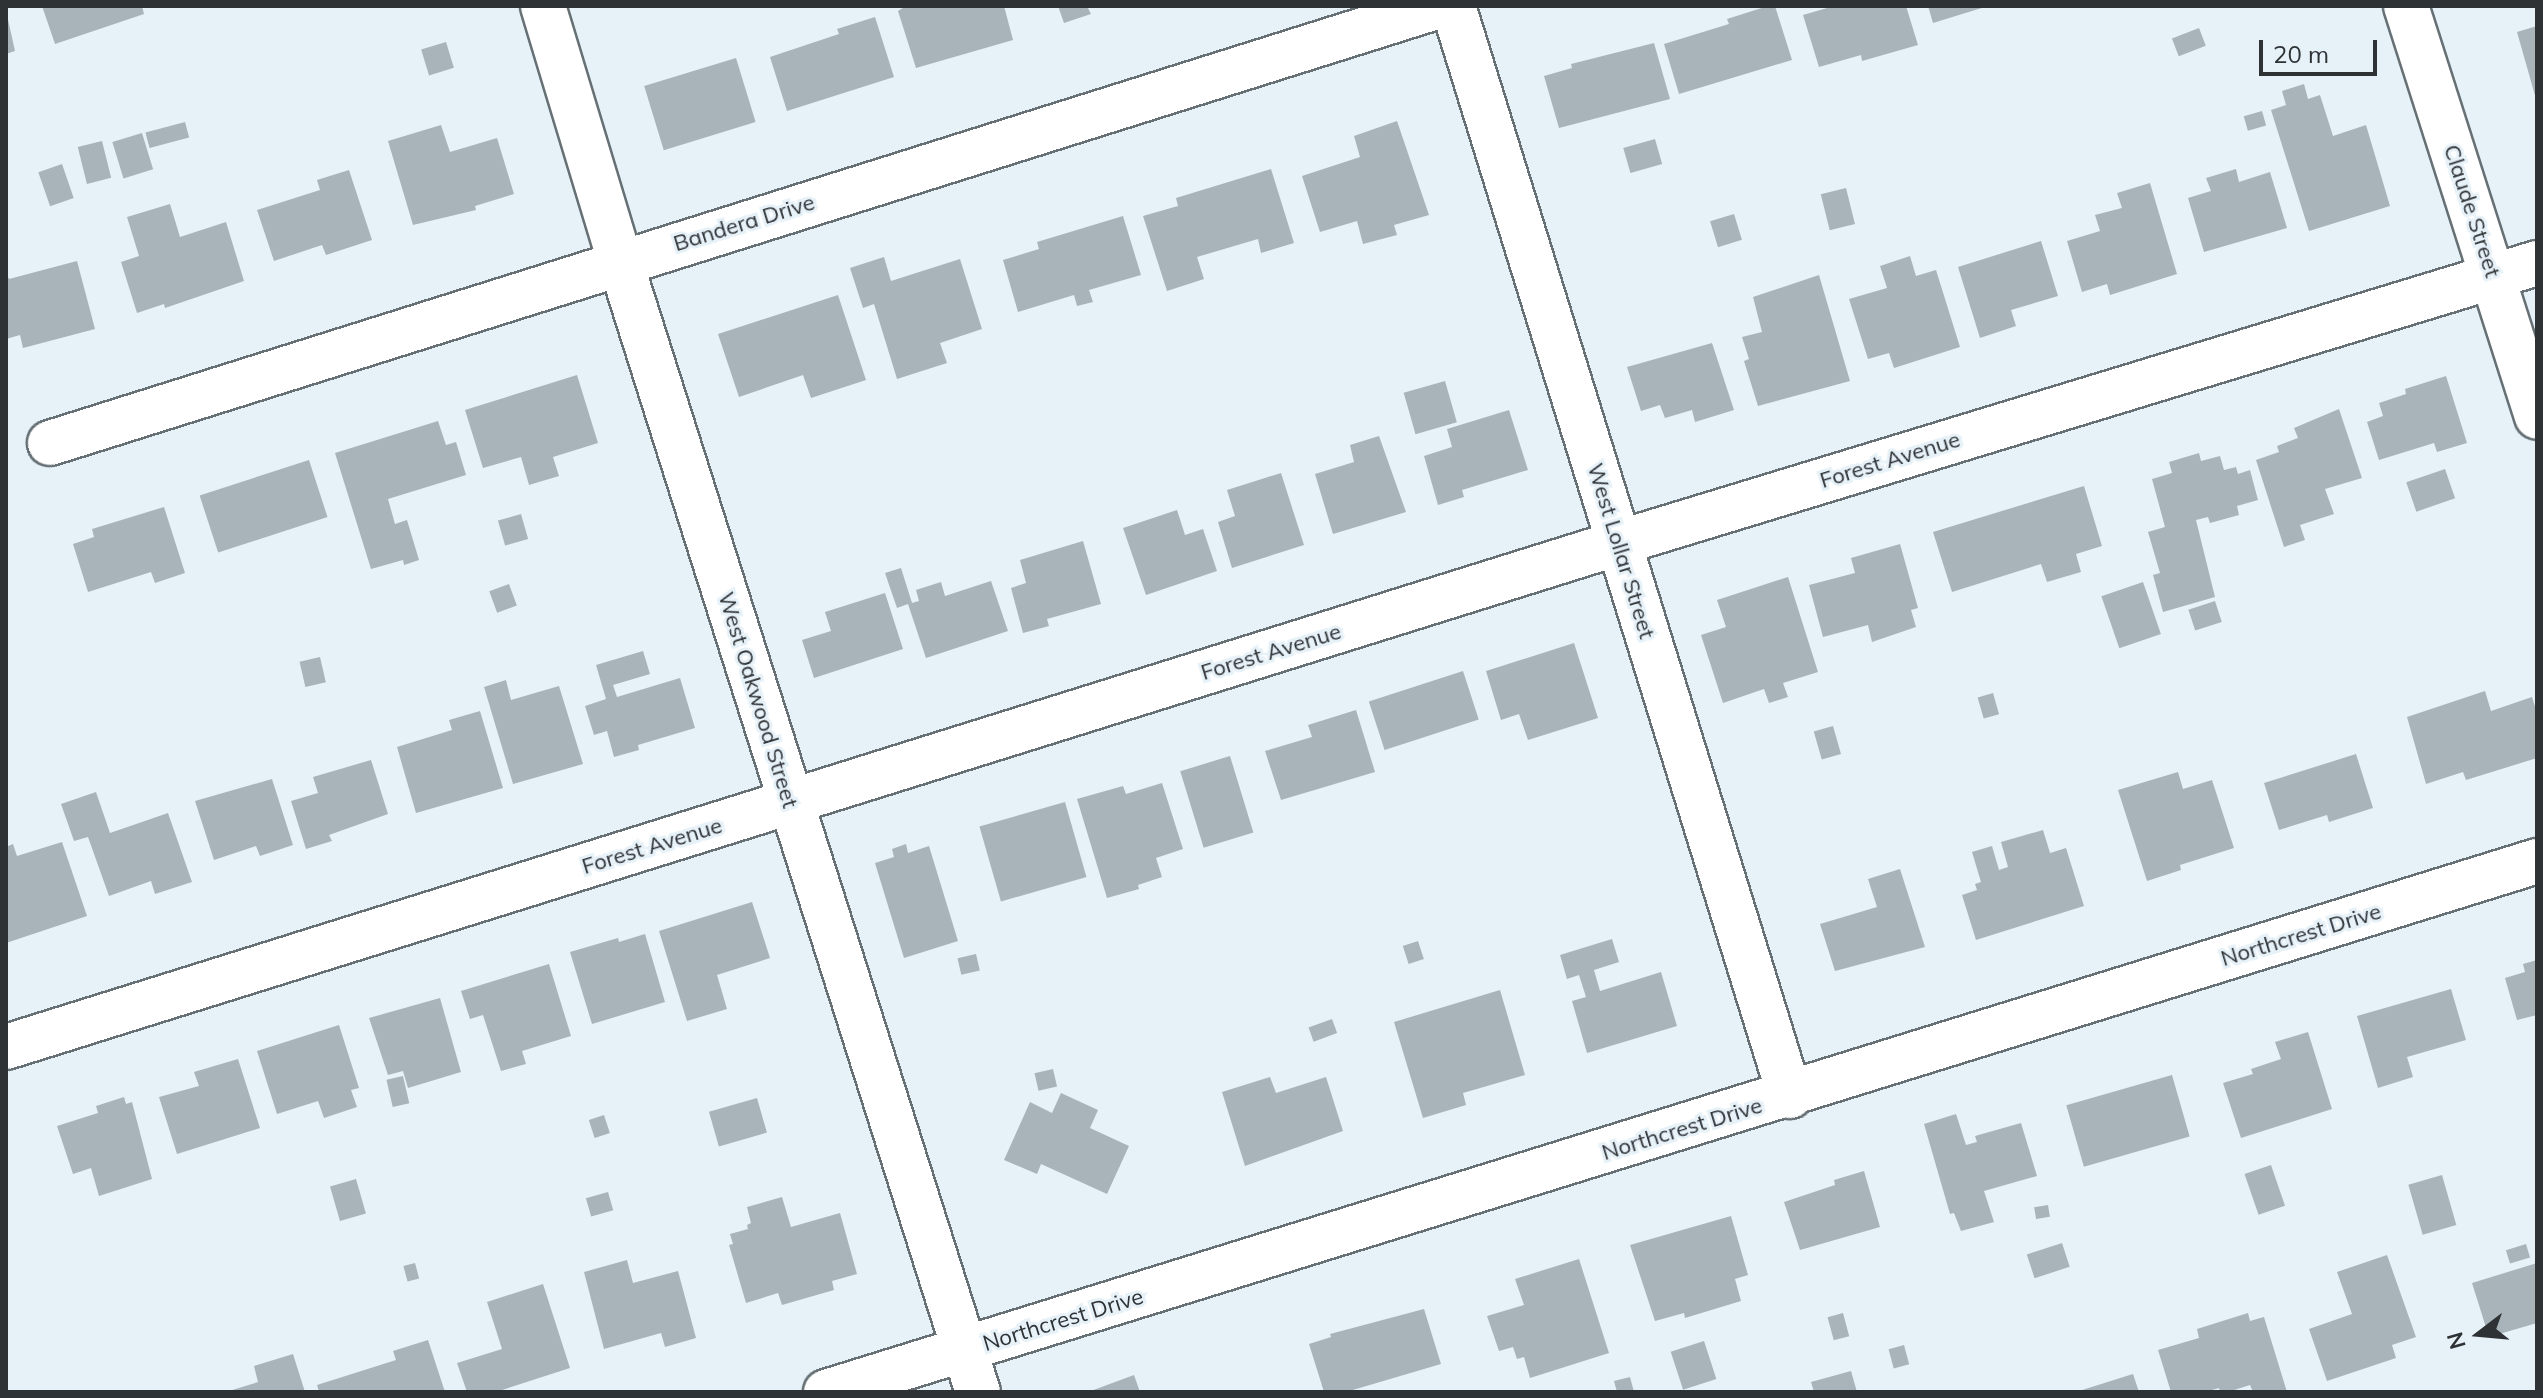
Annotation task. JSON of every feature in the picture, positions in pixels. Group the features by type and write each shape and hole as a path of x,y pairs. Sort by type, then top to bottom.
{"street":[{"name":"West Oakwood Street","path":"543,6 790,803 967,1349 978,1392"},
{"name":"Bandera Drive","path":"50,443 620,261 1439,6"},
{"name":"West Lollar Street","path":"1453,6 1790,1096"},
{"name":"Claude Street","path":"2406,6 2537,417"},
{"name":"Forest Avenue","path":"6,1047 1618,543 2537,263"},
{"name":"Northcrest Drive","path":"826,1392 1790,1096 2537,861"}],"building":[{"path":"42,6 142,6 144,14 55,44"},
{"path":"906,6 1004,6 1013,40 916,68 898,11"},
{"path":"1058,6 1087,6 1091,14 1064,23"},
{"path":"1775,6 1792,60 1679,94 1664,44 1729,24 1727,19"},
{"path":"1834,6 1906,6 1918,45 1862,61 1861,55 1819,67 1803,15"},
{"path":"1928,6 1985,6 1985,7 1933,23"},
{"path":"6,15 15,51 6,54"},
{"path":"875,17 894,77 787,111 770,57 839,34 837,29"},
{"path":"2537,26 2537,99 2536,99 2517,32"},
{"path":"2199,28 2206,46 2179,56 2172,38"},
{"path":"446,42 454,68 429,75 421,50"},
{"path":"1654,43 1670,99 1559,128 1544,76 1572,68 1571,64"},
{"path":"736,58 756,122 664,150 644,86"},
{"path":"2304,84 2308,99 2320,95 2333,136 2366,125 2390,206 2309,231 2271,110 2286,105 2282,91"},
{"path":"2262,111 2266,125 2248,131 2244,116"},
{"path":"1397,121 1429,215 1394,225 1397,235 1363,244 1357,221 1320,232 1302,176 1360,157 1354,136"},
{"path":"185,122 189,137 150,148 145,133"},
{"path":"441,125 450,152 497,138 514,194 475,206 476,210 413,225 388,141"},
{"path":"142,133 153,169 123,178 112,142"},
{"path":"1655,139 1662,164 1630,173 1623,148"},
{"path":"102,141 111,178 87,184 78,147"},
{"path":"62,164 74,198 50,206 38,172"},
{"path":"1271,169 1294,243 1261,253 1258,239 1197,257 1204,279 1167,291 1143,216 1178,206 1176,198"},
{"path":"2236,169 2239,182 2270,172 2287,228 2204,252 2188,198 2211,191 2206,178"},
{"path":"349,170 372,240 326,255 322,245 274,261 257,210 320,190 317,180"},
{"path":"2150,183 2177,274 2110,295 2107,284 2082,292 2067,241 2100,231 2095,215 2122,208 2117,193"},
{"path":"1846,188 1855,224 1830,230 1821,194"},
{"path":"170,204 180,237 226,222 244,281 165,308 164,304 137,313 121,262 139,256 127,217"},
{"path":"1734,214 1742,240 1718,247 1710,221"},
{"path":"1123,216 1141,275 1089,290 1093,302 1077,306 1074,295 1018,312 1003,260 1039,249 1037,242"},
{"path":"2041,241 2058,296 2011,310 2016,326 1980,338 1958,267"},
{"path":"1910,256 1916,276 1936,270 1960,347 1894,368 1889,353 1868,359 1849,299 1887,288 1880,266"},
{"path":"884,257 891,281 960,259 982,329 940,343 947,363 897,379 874,304 863,308 850,268"},
{"path":"77,261 95,329 23,348 20,335 6,339 6,273 9,279"},
{"path":"1819,275 1850,381 1758,406 1744,361 1749,359 1742,337 1762,332 1753,297"},
{"path":"838,295 866,380 811,398 803,375 739,397 718,334"},
{"path":"1712,343 1734,410 1695,422 1692,410 1665,418 1660,405 1641,411 1627,367"},
{"path":"577,375 598,443 553,457 559,476 529,485 521,457 483,468 465,410"},
{"path":"2446,376 2467,443 2437,452 2434,443 2379,460 2367,422 2383,416 2379,403 2406,394 2405,389"},
{"path":"1445,381 1457,422 1416,434 1404,393"},
{"path":"2339,409 2362,478 2325,489 2334,514 2300,525 2305,540 2284,547 2256,460 2279,452 2277,446 2298,438 2294,428"},
{"path":"1509,410 1528,470 1462,490 1464,497 1438,505 1424,456 1452,447 1447,429"},
{"path":"438,421 446,445 456,442 466,475 388,499 395,524 407,520 419,560 404,565 403,560 371,569 335,453"},
{"path":"1379,436 1406,512 1333,534 1315,474 1354,462 1350,445"},
{"path":"2199,453 2201,461 2220,456 2224,470 2236,467 2238,474 2250,470 2258,500 2237,506 2239,515 2210,523 2208,517 2196,520 2215,597 2163,612 2153,575 2160,573 2148,532 2165,527 2152,479 2172,473 2169,462"},
{"path":"309,460 328,517 218,553 200,496"},
{"path":"2445,469 2455,498 2416,512 2406,482"},
{"path":"1281,473 1304,545 1232,568 1218,522 1235,516 1227,490"},
{"path":"2084,486 2102,546 2076,554 2081,572 2047,582 2041,564 1952,592 1933,532"},
{"path":"164,507 185,573 155,583 151,572 88,592 73,544 94,537 92,529"},
{"path":"1177,510 1185,535 1203,529 1217,571 1146,595 1123,528"},
{"path":"521,514 528,539 505,546 498,521"},
{"path":"1083,541 1101,604 1047,619 1049,626 1023,633 1011,588 1026,583 1020,560"},
{"path":"1900,544 1918,608 1911,610 1916,627 1872,642 1868,625 1823,637 1809,585 1855,573 1851,558"},
{"path":"901,568 912,603 919,601 916,590 941,582 945,596 991,581 1008,631 926,658 908,604 897,608 885,573"},
{"path":"1788,577 1818,672 1783,683 1788,697 1769,703 1764,689 1723,703 1701,635 1726,627 1717,600"},
{"path":"2143,582 2161,634 2119,648 2101,596"},
{"path":"509,584 517,606 497,613 489,591"},
{"path":"885,593 903,649 814,678 802,640 831,631 825,612"},
{"path":"2215,601 2222,622 2195,631 2188,610"},
{"path":"1574,643 1598,718 1528,740 1519,714 1501,720 1486,671"},
{"path":"643,651 650,674 613,685 617,697 680,678 695,728 638,745 639,750 614,757 607,731 594,735 585,706 606,699 596,665"},
{"path":"320,657 326,682 305,687 300,662"},
{"path":"1463,671 1479,720 1385,750 1369,702"},
{"path":"506,680 511,700 559,686 583,764 513,784 484,687"},
{"path":"2485,691 2491,711 2532,697 2537,713 2537,758 2466,780 2463,772 2426,784 2407,717"},
{"path":"1993,693 1999,714 1984,719 1978,697"},
{"path":"1356,710 1375,772 1281,800 1265,751 1312,737 1308,725"},
{"path":"480,711 503,788 416,813 397,747 452,730 449,720"},
{"path":"1833,726 1841,754 1822,759 1814,732"},
{"path":"2356,754 2373,808 2329,822 2327,815 2279,830 2264,783"},
{"path":"1230,756 1253,833 1204,848 1180,771"},
{"path":"371,760 388,814 329,835 332,841 306,849 291,801 318,793 313,777"},
{"path":"2178,772 2183,789 2212,780 2234,848 2180,865 2181,870 2147,881 2118,790"},
{"path":"272,779 293,845 260,856 256,846 214,860 195,801"},
{"path":"1162,783 1183,849 1156,858 1162,877 1138,885 1139,889 1107,898 1077,799 1123,786 1126,794"},
{"path":"96,792 110,833 168,813 192,882 155,894 151,881 109,896 88,837 74,841 61,804"},
{"path":"1065,802 1086,877 1001,902 979,827"},
{"path":"2043,830 2050,853 2066,848 2084,906 1976,940 1962,895 1977,890 1975,884 1981,882 1972,852 1992,846 1999,870 2008,867 2001,842"},
{"path":"62,842 87,916 6,943 6,847 13,844 17,856"},
{"path":"906,844 908,853 929,846 958,941 904,958 875,863 894,857 892,849"},
{"path":"1900,869 1925,947 1835,971 1820,924 1877,907 1868,879"},
{"path":"752,902 770,958 717,975 727,1009 687,1021 659,931"},
{"path":"645,934 665,1002 592,1024 570,952 618,938 619,942"},
{"path":"1612,939 1619,962 1594,970 1600,991 1661,972 1677,1026 1587,1053 1572,1001 1586,997 1579,975 1567,979 1560,955"},
{"path":"1418,941 1424,959 1409,964 1403,946"},
{"path":"976,954 980,971 961,975 957,958"},
{"path":"2537,960 2537,1015 2517,1020 2505,978 2525,972 2523,964"},
{"path":"549,964 571,1036 522,1051 526,1064 501,1071 483,1015 470,1019 461,991"},
{"path":"2451,989 2466,1040 2407,1057 2413,1077 2378,1088 2357,1016"},
{"path":"1500,990 1525,1075 1463,1093 1466,1105 1423,1118 1394,1022"},
{"path":"440,998 461,1072 408,1088 403,1071 388,1075 369,1018"},
{"path":"1332,1019 1337,1033 1314,1042 1309,1028"},
{"path":"339,1025 359,1088 351,1090 357,1107 324,1118 318,1101 277,1114 257,1051"},
{"path":"2308,1032 2332,1109 2241,1138 2223,1083 2253,1074 2251,1069 2281,1059 2275,1042"},
{"path":"238,1059 260,1128 177,1154 159,1097 199,1086 194,1072"},
{"path":"1053,1069 1057,1087 1039,1091 1034,1073"},
{"path":"2172,1075 2190,1137 2084,1167 2066,1105"},
{"path":"403,1076 409,1103 393,1107 386,1080"},
{"path":"1270,1077 1276,1093 1326,1077 1343,1131 1245,1166 1222,1092"},
{"path":"1061,1093 1098,1110 1090,1128 1129,1146 1107,1194 1041,1164 1037,1174 1004,1160 1030,1102 1052,1113"},
{"path":"124,1097 126,1104 132,1102 152,1179 99,1196 91,1168 73,1174 57,1126 98,1113 96,1106"},
{"path":"757,1098 767,1133 719,1146 709,1112"},
{"path":"1956,1114 1966,1145 1977,1142 1975,1136 2021,1123 2037,1176 1984,1191 1994,1222 1961,1231 1954,1213 1950,1214 1924,1124"},
{"path":"604,1115 610,1133 595,1138 589,1120"},
{"path":"2271,1165 2285,1206 2259,1215 2245,1174"},
{"path":"1864,1171 1880,1227 1800,1250 1784,1202 1835,1185 1834,1180"},
{"path":"2442,1175 2456,1225 2423,1235 2408,1185"},
{"path":"356,1179 366,1214 340,1221 330,1186"},
{"path":"608,1192 613,1210 591,1217 586,1198"},
{"path":"782,1197 791,1227 840,1213 857,1274 832,1281 834,1290 782,1305 778,1293 746,1303 729,1245 733,1244 730,1234 748,1229 747,1225 751,1223 747,1207"},
{"path":"2048,1205 2050,1217 2036,1219 2034,1207"},
{"path":"1731,1216 1748,1275 1735,1279 1741,1301 1685,1318 1684,1313 1655,1321 1630,1245"},
{"path":"2062,1243 2070,1267 2035,1278 2027,1254"},
{"path":"2526,1244 2530,1257 2510,1264 2506,1250"},
{"path":"2387,1255 2416,1337 2392,1345 2396,1358 2327,1381 2309,1329 2352,1314 2337,1272"},
{"path":"1579,1259 1609,1353 1530,1378 1524,1357 1517,1359 1513,1347 1499,1351 1487,1316 1524,1305 1515,1279"},
{"path":"627,1260 633,1283 678,1271 696,1338 665,1347 661,1333 604,1349 584,1272"},
{"path":"415,1263 419,1278 408,1282 403,1266"},
{"path":"2537,1263 2537,1323 2489,1337 2472,1283"},
{"path":"543,1284 570,1368 496,1392 467,1392 457,1363 502,1349 487,1302"},
{"path":"1424,1309 1441,1364 1346,1392 1324,1392 1309,1344 1331,1337 1330,1334"},
{"path":"1843,1313 1849,1336 1834,1340 1828,1317"},
{"path":"2248,1313 2250,1321 2264,1317 2287,1392 2253,1392 2250,1385 2228,1392 2220,1392 2219,1388 2205,1392 2171,1392 2158,1350 2199,1338 2197,1329"},
{"path":"428,1340 445,1392 319,1392 317,1385 396,1360 393,1351"},
{"path":"1704,1341 1716,1379 1683,1390 1671,1352"},
{"path":"1904,1345 1909,1364 1894,1368 1889,1349"},
{"path":"293,1354 305,1392 226,1392 258,1382 254,1366"},
{"path":"1851,1371 1857,1392 1814,1392 1811,1382"},
{"path":"2133,1374 2139,1392 2079,1392 2079,1391"},
{"path":"1134,1375 1140,1392 1088,1392"},
{"path":"1630,1377 1634,1392 1617,1392 1614,1381"}]}
